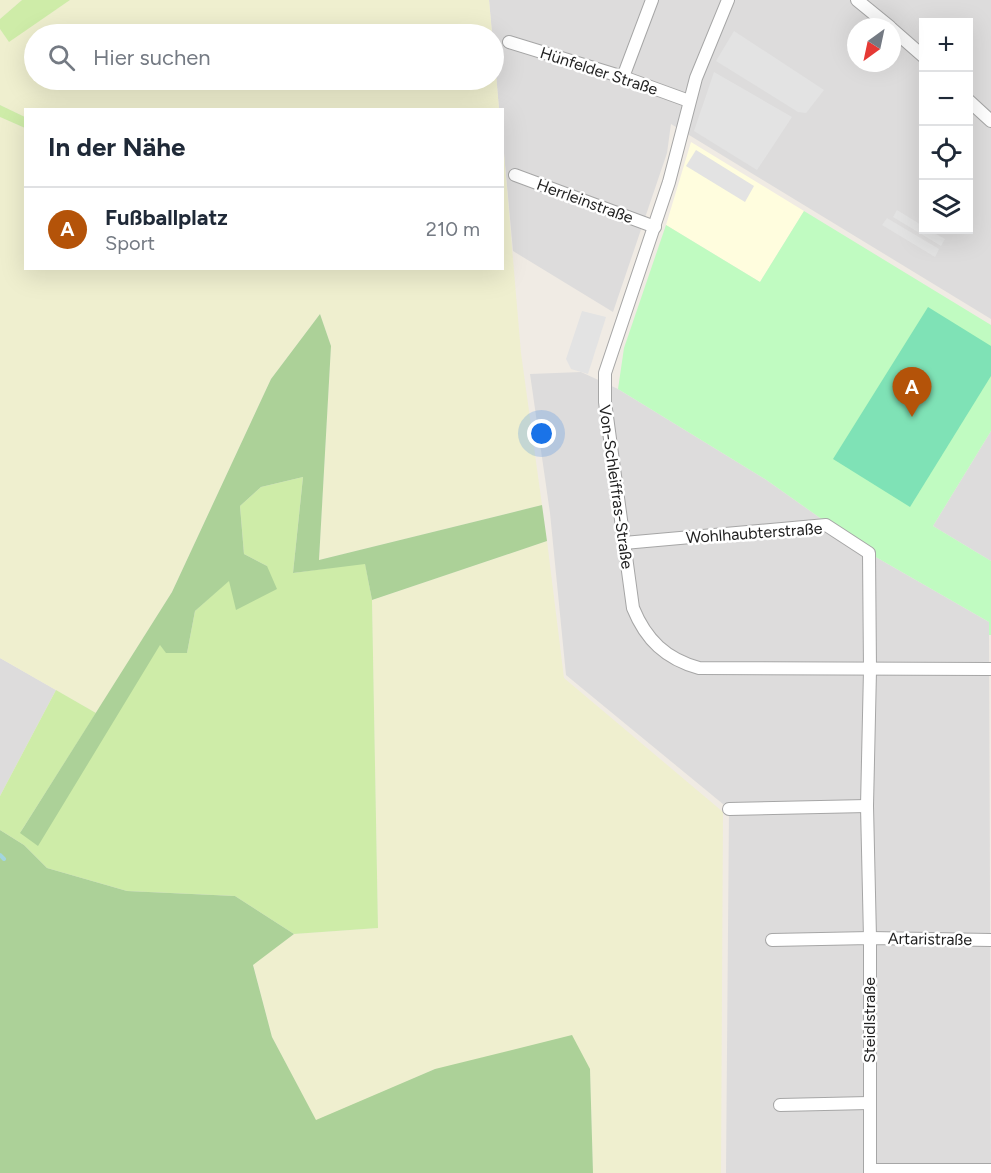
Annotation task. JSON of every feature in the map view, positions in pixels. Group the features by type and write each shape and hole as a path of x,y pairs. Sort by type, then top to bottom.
{"street":[{"path":"623,77 652,0"},
{"name":"Von-Schleiffras-Straße","path":"728,0 707,49 689,101 669,182 608,363 604,385 630,592 636,616 647,636 671,657 685,664 714,670 991,669"},
{"path":"857,0 879,18"},
{"path":"901,37 919,53"},
{"name":"Hünfelder Straße","path":"509,42 623,77 689,101"},
{"path":"973,104 991,121"},
{"name":"Herrleinstraße","path":"515,175 655,227"},
{"name":"Wohlhaubterstraße","path":"624,543 826,525 869,553 870,670"},
{"name":"Steidlstraße","path":"870,670 867,806 870,938 870,1171"},
{"path":"729,809 867,806"},
{"path":"772,940 870,938"},
{"name":"Artaristraße","path":"870,938 991,940"},
{"path":"780,1105 869,1103"},
{"path":"870,1171 991,1170"}],"shaded area":[{"path":"489,0 991,0 991,319 671,124 667,153 613,312 513,251 504,153 504,108 499,108 497,90 504,90 504,24 491,24"},
{"path":"734,31 824,90 806,113 798,112 716,61"},
{"path":"714,72 792,117 757,170 694,131"},
{"path":"691,142 804,211 760,282 666,225"},
{"path":"696,150 754,186 745,202 686,166"},
{"path":"897,210 919,224 919,233 893,217"},
{"path":"887,218 939,249 935,257 882,225"},
{"path":"921,234 936,234 945,239 941,246"},
{"path":"582,311 606,317 588,374 571,369 566,359"},
{"path":"581,372 618,389 765,479 874,556 989,622 991,1173 726,1173 729,809 566,675 550,513 530,374"},
{"path":"991,431 991,561 933,526"},
{"path":"0,658 56,690 0,796"}],"green space":[{"path":"0,0 22,0 0,19"},
{"path":"22,0 70,0 35,24 24,24 24,32 9,42 0,29 0,19"},
{"path":"70,0 489,0 491,24 34,24"},
{"path":"0,29 9,41 24,31 24,90 497,90 499,108 24,108 24,117 0,105"},
{"path":"0,105 24,117 24,128 0,117"},
{"path":"0,117 24,128 24,270 504,270 504,154 521,353 542,505 319,560 331,346 320,314 271,379 172,592 96,713 0,658"},
{"path":"804,211 991,325 991,431 933,526 991,561 991,635 989,635 989,622 874,556 765,479 618,389 624,348 666,225 760,282"},
{"path":"928,307 991,346 991,376 910,507 833,459"},
{"path":"320,314 331,346 319,560 542,505 547,541 372,600 365,564 293,573 303,477 261,487 240,506 244,554 267,566 277,589 236,610 229,581 195,611 187,653 166,653 160,645 38,846 20,833 172,592 271,379"},
{"path":"303,477 293,573 365,563 372,600 378,928 294,934 235,896 127,891 47,868 24,845 0,830 0,796 56,690 96,713 20,833 102,737 160,644 187,653 195,611 229,580 267,566 244,554 240,506 261,487"},
{"path":"547,541 564,678 723,812 721,1173 593,1173 590,1069 435,1069 316,1121 272,1037 253,964 294,934 378,928 372,600"},
{"path":"0,830 24,845 47,868 127,891 235,896 294,934 253,965 272,1037 316,1120 435,1069 572,1035 590,1069 593,1173 0,1173"}],"waterway":[{"path":"0,855 4,859"}],"place":[{"name":"Fußballplatz","path":"912,417"}]}
